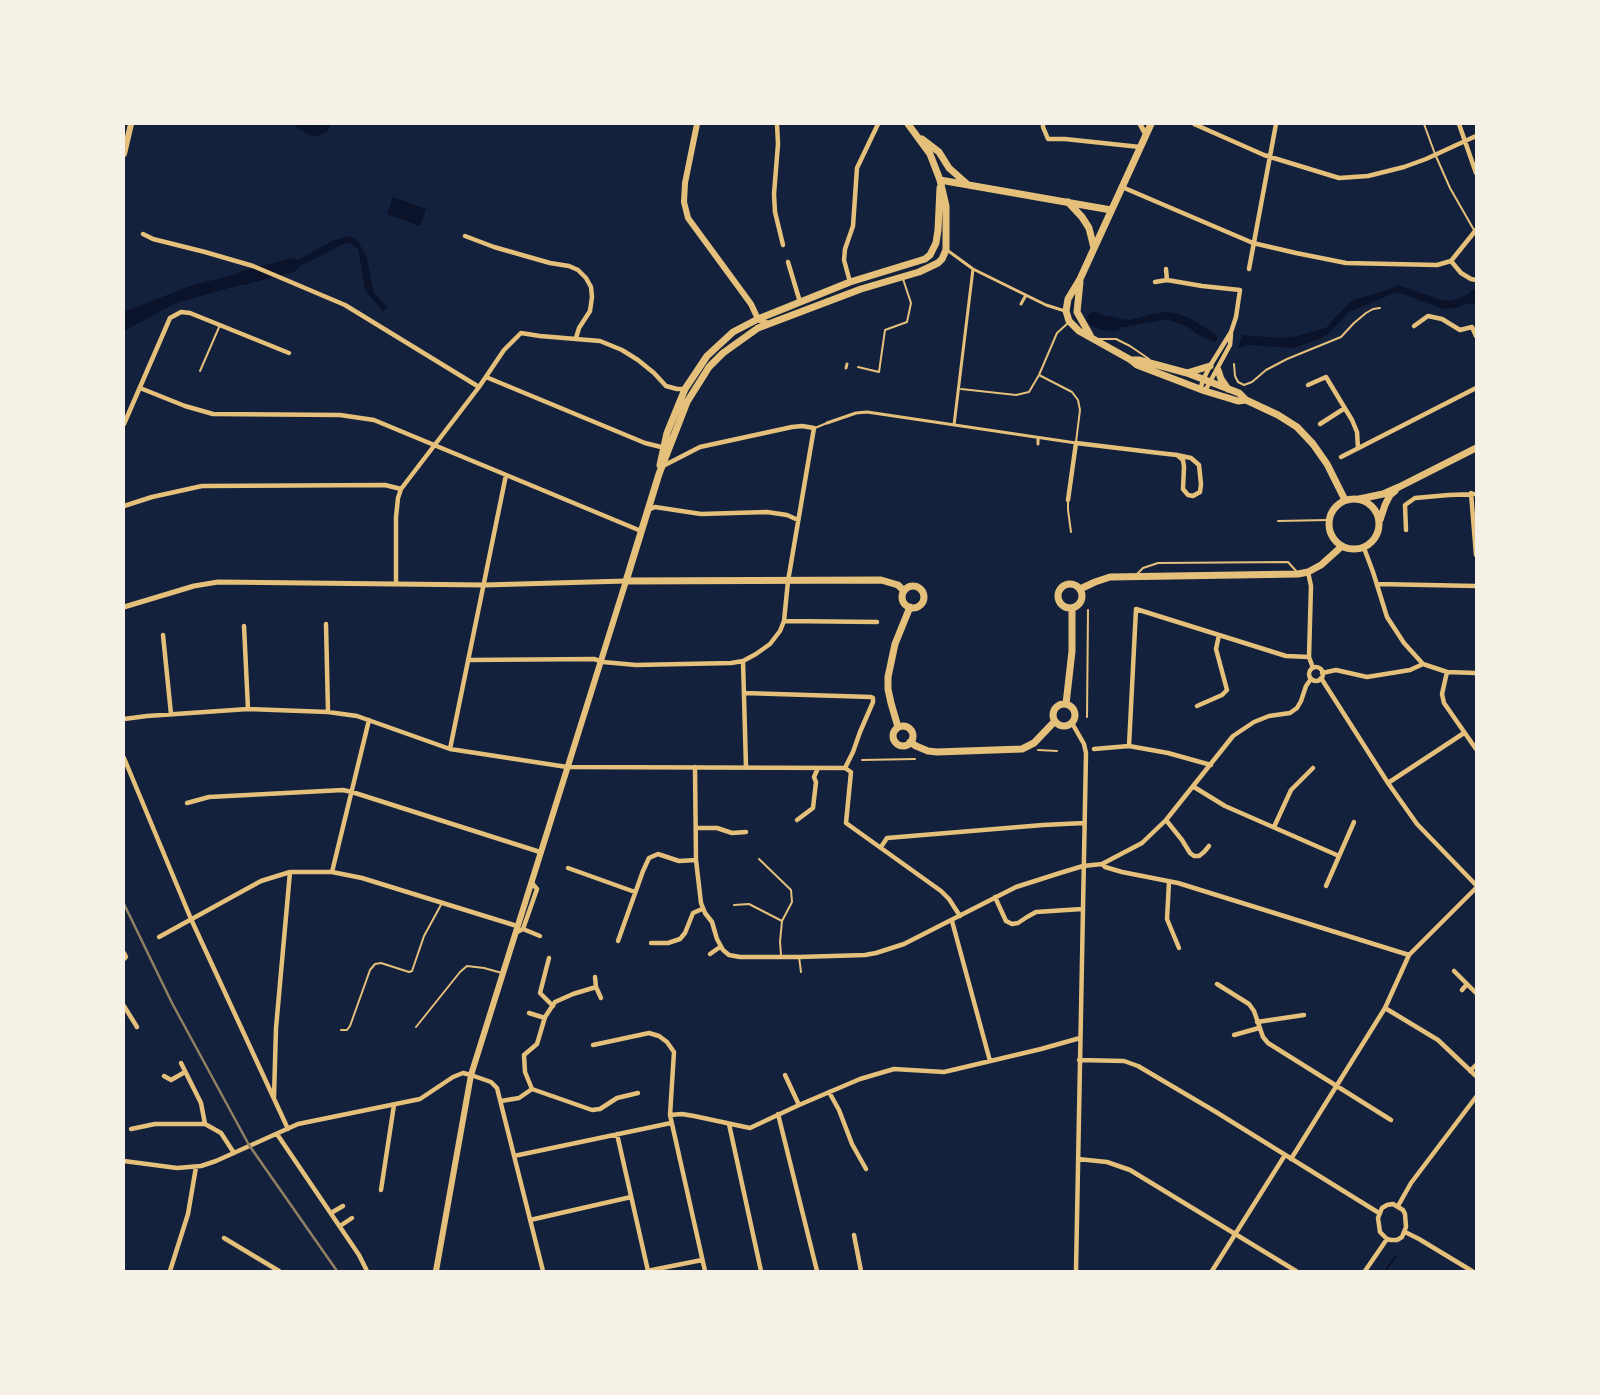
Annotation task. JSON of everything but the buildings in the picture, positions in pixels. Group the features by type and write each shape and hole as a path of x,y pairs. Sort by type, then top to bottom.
{"main road":[{"path":"124,154 131,124"},
{"path":"697,124 685,183 684,202 688,218 751,304 758,318 768,324"},
{"path":"436,1271 470,1075 518,929 540,852 667,447 688,402 709,368 737,342 768,324 861,289 931,267 942,259 946,250 946,206 940,180 930,154 908,124"},
{"path":"1151,124 1080,279 1068,299 1066,311 1070,321 1079,331 1137,365 1203,391 1238,401 1246,400"},
{"path":"918,136 933,146 949,168 967,184"},
{"path":"659,474 663,466 667,447 666,433 684,389 712,351 733,332 758,318 850,282 925,259 936,243 940,180"},
{"path":"940,180 1111,210"},
{"path":"1068,202 1089,228 1094,249"},
{"path":"1080,279 1077,312 1092,338"},
{"path":"850,282 861,289"},
{"path":"1131,360 1139,360 1187,373 1239,394 1246,400 1278,415 1314,444 1327,464 1345,500"},
{"path":"1187,373 1210,366"},
{"path":"1218,370 1221,379 1229,390"},
{"path":"1359,499 1373,508 1378,518 1379,529 1374,540 1364,548 1356,550 1341,546 1335,542 1328,528 1331,512 1337,505 1345,500 1383,494 1476,448"},
{"path":"1379,523 1390,496 1399,487"},
{"path":"1080,590 1110,577 1298,574 1308,572 1321,565 1341,546"},
{"path":"626,581 882,580 898,585 904,591"},
{"path":"1070,585 1077,587 1082,597 1077,606 1072,608 1066,607 1060,602 1059,598 1062,588 1070,585"},
{"path":"917,586 924,596 922,604 917,607 910,607 902,598 904,591 908,587 917,586"},
{"path":"898,727 888,689 888,677 895,644 910,607"},
{"path":"1066,704 1072,650 1072,608"},
{"path":"1060,705 1069,705 1074,710 1075,717 1072,723 1067,726 1062,726 1055,721 1053,715 1055,709 1060,705"},
{"path":"910,742 928,751 937,752 1022,749 1034,743 1055,721"},
{"path":"905,726 911,730 910,742 902,746 894,741 893,734 898,727 905,726"}],"street":[{"path":"777,124 778,144 774,194 775,212 783,245"},
{"path":"850,282 844,260 845,249 853,226 858,168 878,124"},
{"path":"1043,124 1048,139 1140,147"},
{"path":"1140,124 1146,135"},
{"path":"1194,124 1270,156 1339,178 1368,176 1418,162 1476,136"},
{"path":"1249,269 1276,124"},
{"path":"1459,124 1476,173"},
{"path":"1122,187 1253,243 1346,263 1437,265 1451,261 1476,231"},
{"path":"143,234 153,239 254,266 345,304 479,387"},
{"path":"465,236 494,247 578,270 586,278 591,288 592,297 590,311 579,328 576,338"},
{"path":"946,250 974,269 1046,305 1066,311"},
{"path":"1451,261 1461,273 1471,280 1476,280"},
{"path":"788,262 800,302"},
{"path":"954,425 974,269"},
{"path":"1166,269 1167,280"},
{"path":"1155,282 1167,280 1240,290 1236,318 1231,332 1210,366 1203,391"},
{"path":"1021,304 1026,295"},
{"path":"124,424 170,318 182,312 190,313 289,353"},
{"path":"1414,326 1428,316 1442,319 1460,330 1472,327 1476,336"},
{"path":"1206,382 1218,370 1228,350 1231,332"},
{"path":"396,584 396,517 400,489 479,387 504,350 521,333 600,341 622,350 654,373 666,386 677,390 684,389"},
{"path":"486,377 645,443 667,447"},
{"path":"1308,385 1326,377 1357,432 1358,448"},
{"path":"140,388 184,406 213,414 340,414 374,420 641,531"},
{"path":"1341,457 1476,388"},
{"path":"1320,424 1344,408"},
{"path":"843,410 844,416"},
{"path":"827,423 844,416 867,412 1038,438 1177,455 1191,458 1199,465 1200,492 1193,496 1188,495 1183,489 1183,460 1177,455"},
{"path":"468,660 594,659 636,664 731,663 743,661 770,644 780,631 784,621 788,581 814,428 792,427 700,447 663,466"},
{"path":"1038,438 1038,444"},
{"path":"1068,500 1076,443"},
{"path":"450,749 506,475"},
{"path":"124,506 152,497 202,486 385,485 400,489"},
{"path":"1406,530 1405,505 1415,498 1474,494 1476,556"},
{"path":"648,510 656,507 701,514 767,512 787,515 798,520"},
{"path":"1364,548 1387,617 1404,642 1423,664 1447,672 1476,673"},
{"path":"1308,572 1311,586 1309,658 1313,668"},
{"path":"124,607 194,586 218,582 484,585 626,581"},
{"path":"1377,584 1476,586"},
{"path":"1129,746 1136,609 1286,656 1309,658"},
{"path":"784,621 877,622"},
{"path":"326,624 328,712"},
{"path":"244,626 248,709"},
{"path":"163,635 171,714"},
{"path":"1197,706 1222,695 1227,690 1216,649 1219,635"},
{"path":"743,661 746,767"},
{"path":"1322,673 1336,670 1368,677 1410,670 1423,664"},
{"path":"1313,668 1320,669 1322,673"},
{"path":"1311,679 1309,673 1313,668"},
{"path":"1447,672 1442,694 1444,703 1476,749"},
{"path":"1291,1159 1384,1008 1409,955 1476,887 1418,824 1388,783 1321,678 1322,673"},
{"path":"1311,679 1317,681 1321,678"},
{"path":"695,767 696,860 702,908 712,922 720,947 729,955 740,957 799,958 865,955 904,944 952,921 995,897 1036,880 1083,866 1102,864 1142,842 1166,820 1227,743 1240,730 1261,719 1290,713 1297,708 1311,679"},
{"path":"744,692 873,698 850,760 845,768"},
{"path":"124,719 248,709 328,712 357,716 450,749 567,767 845,768 851,772 846,823 942,891 960,916"},
{"path":"332,872 370,720"},
{"path":"1072,723 1084,744 1086,753 1076,1271"},
{"path":"1388,783 1464,733"},
{"path":"1094,749 1129,746 1168,753 1211,765"},
{"path":"124,758 191,919 288,1129"},
{"path":"797,820 813,808 816,782 814,777 818,768"},
{"path":"1274,827 1291,790 1313,768"},
{"path":"1194,787 1225,806 1339,856"},
{"path":"187,803 209,797 343,790 540,852"},
{"path":"1166,820 1194,856 1199,856 1209,846"},
{"path":"881,847 888,838 1084,822"},
{"path":"1326,886 1354,822"},
{"path":"696,828 717,828 732,833 746,832"},
{"path":"618,941 646,863 652,856 661,855 679,861 696,860"},
{"path":"1102,864 1105,867 1122,872 1178,883 1409,955"},
{"path":"568,868 635,892"},
{"path":"274,1099 276,1028 290,872"},
{"path":"159,937 261,881 290,872 332,872 380,883 540,936"},
{"path":"1168,882 1167,919 1179,948"},
{"path":"995,897 1006,921 1012,924 1018,923 1036,912 1082,909"},
{"path":"651,943 668,943 680,939 685,933 693,913 702,908"},
{"path":"952,921 990,1061"},
{"path":"710,954 720,947"},
{"path":"549,958 540,993 553,1006"},
{"path":"1454,972 1476,993"},
{"path":"595,977 596,987 601,998"},
{"path":"1217,984 1249,1004 1254,1011 1262,1037 1268,1043 1391,1120"},
{"path":"1462,990 1467,984"},
{"path":"596,987 555,1002 545,1018 537,1044 524,1055 524,1072 532,1089 592,1110 600,1109 617,1098 638,1093"},
{"path":"124,1006 137,1027"},
{"path":"1384,1008 1438,1040 1476,1076"},
{"path":"529,1013 545,1018"},
{"path":"1258,1022 1304,1014"},
{"path":"1234,1035 1259,1028"},
{"path":"593,1045 649,1033 659,1036 667,1042 674,1052 671,1123 704,1271"},
{"path":"670,1115 688,1114 750,1128 860,1079 894,1069 944,1072 1080,1038"},
{"path":"1080,1060 1124,1061 1138,1066 1379,1212"},
{"path":"181,1063 201,1103 204,1124"},
{"path":"1470,1071 1476,1065"},
{"path":"164,1076 171,1080 185,1072"},
{"path":"124,1161 177,1168 196,1167 216,1161 301,1123 394,1105 420,1098 453,1077 463,1074 470,1075 490,1082 498,1088 544,1271"},
{"path":"785,1075 799,1105"},
{"path":"501,1101 519,1098 532,1089"},
{"path":"829,1092 839,1110 852,1144 866,1169"},
{"path":"1398,1206 1411,1183 1476,1097"},
{"path":"380,1193 394,1105"},
{"path":"778,1114 817,1271"},
{"path":"514,1156 671,1123"},
{"path":"130,1129 155,1124 204,1124 221,1134 234,1152"},
{"path":"729,1124 761,1271"},
{"path":"277,1134 340,1226 367,1271"},
{"path":"617,1134 648,1271 702,1260"},
{"path":"1212,1271 1285,1155"},
{"path":"1078,1159 1107,1162 1130,1170 1296,1271"},
{"path":"170,1271 188,1214 196,1167"},
{"path":"530,1220 632,1198"},
{"path":"1393,1204 1398,1206 1405,1214 1405,1232 1397,1240 1387,1239 1380,1232 1378,1225 1379,1212 1387,1205 1393,1204"},
{"path":"331,1213 343,1206"},
{"path":"340,1226 352,1218"},
{"path":"1405,1232 1472,1271"},
{"path":"854,1235 861,1271"},
{"path":"224,1238 279,1271"},
{"path":"1364,1271 1387,1239"}],"lane":[{"path":"1424,124 1434,154 1450,188 1476,231"},
{"path":"858,367 879,372 885,330 907,322 911,303 902,277"},
{"path":"1234,364 1235,376 1238,382 1244,385 1252,382 1266,370 1287,359 1341,337 1366,313 1380,308"},
{"path":"960,389 1016,395 1029,392 1039,375 1057,333 1070,321"},
{"path":"200,371 220,325"},
{"path":"1092,338 1116,339 1130,346 1157,365"},
{"path":"1039,375 1072,392 1078,400 1080,410 1076,443"},
{"path":"814,428 827,423"},
{"path":"1068,500 1071,532"},
{"path":"1278,521 1328,520"},
{"path":"1135,576 1143,568 1158,563 1288,562 1298,574"},
{"path":"1087,718 1088,610"},
{"path":"1038,750 1057,751"},
{"path":"862,760 916,758"},
{"path":"759,859 791,890 792,902 782,921 781,958"},
{"path":"341,1030 347,1030 350,1026 370,970 375,964 381,963 412,972 424,936 442,902"},
{"path":"734,904 748,904 782,921"},
{"path":"799,958 801,972"},
{"path":"416,1027 460,972 468,966 502,973"}],"water":[{"path":"293,124 332,124 326,133 315,137"},
{"path":"393,197 426,209 420,226 387,214"},
{"path":"350,236 357,240 366,255 374,293 387,307 383,312 365,290 358,249 351,243 343,244 295,269 282,273 271,268 304,257 334,240"},
{"path":"252,270 266,276 176,303 124,331 124,312 190,286"},
{"path":"1398,285 1438,299 1451,301 1463,297 1476,288 1476,303 1443,309 1397,292 1349,312 1328,334 1319,339 1293,348 1249,345 1238,348 1242,335 1279,338 1297,336 1326,328 1353,300"},
{"path":"1166,312 1179,314 1191,319 1217,335 1217,340 1214,342 1197,334 1188,327 1169,320 1125,327 1104,327 1094,318 1108,317 1130,320"}],"waterway":[{"path":"243,278 292,265"},
{"path":"1094,319 1103,323 1115,324"},
{"path":"1385,1271 1396,1256"}],"railway":[{"path":"124,904 172,1003 249,1145 337,1271"}]}
